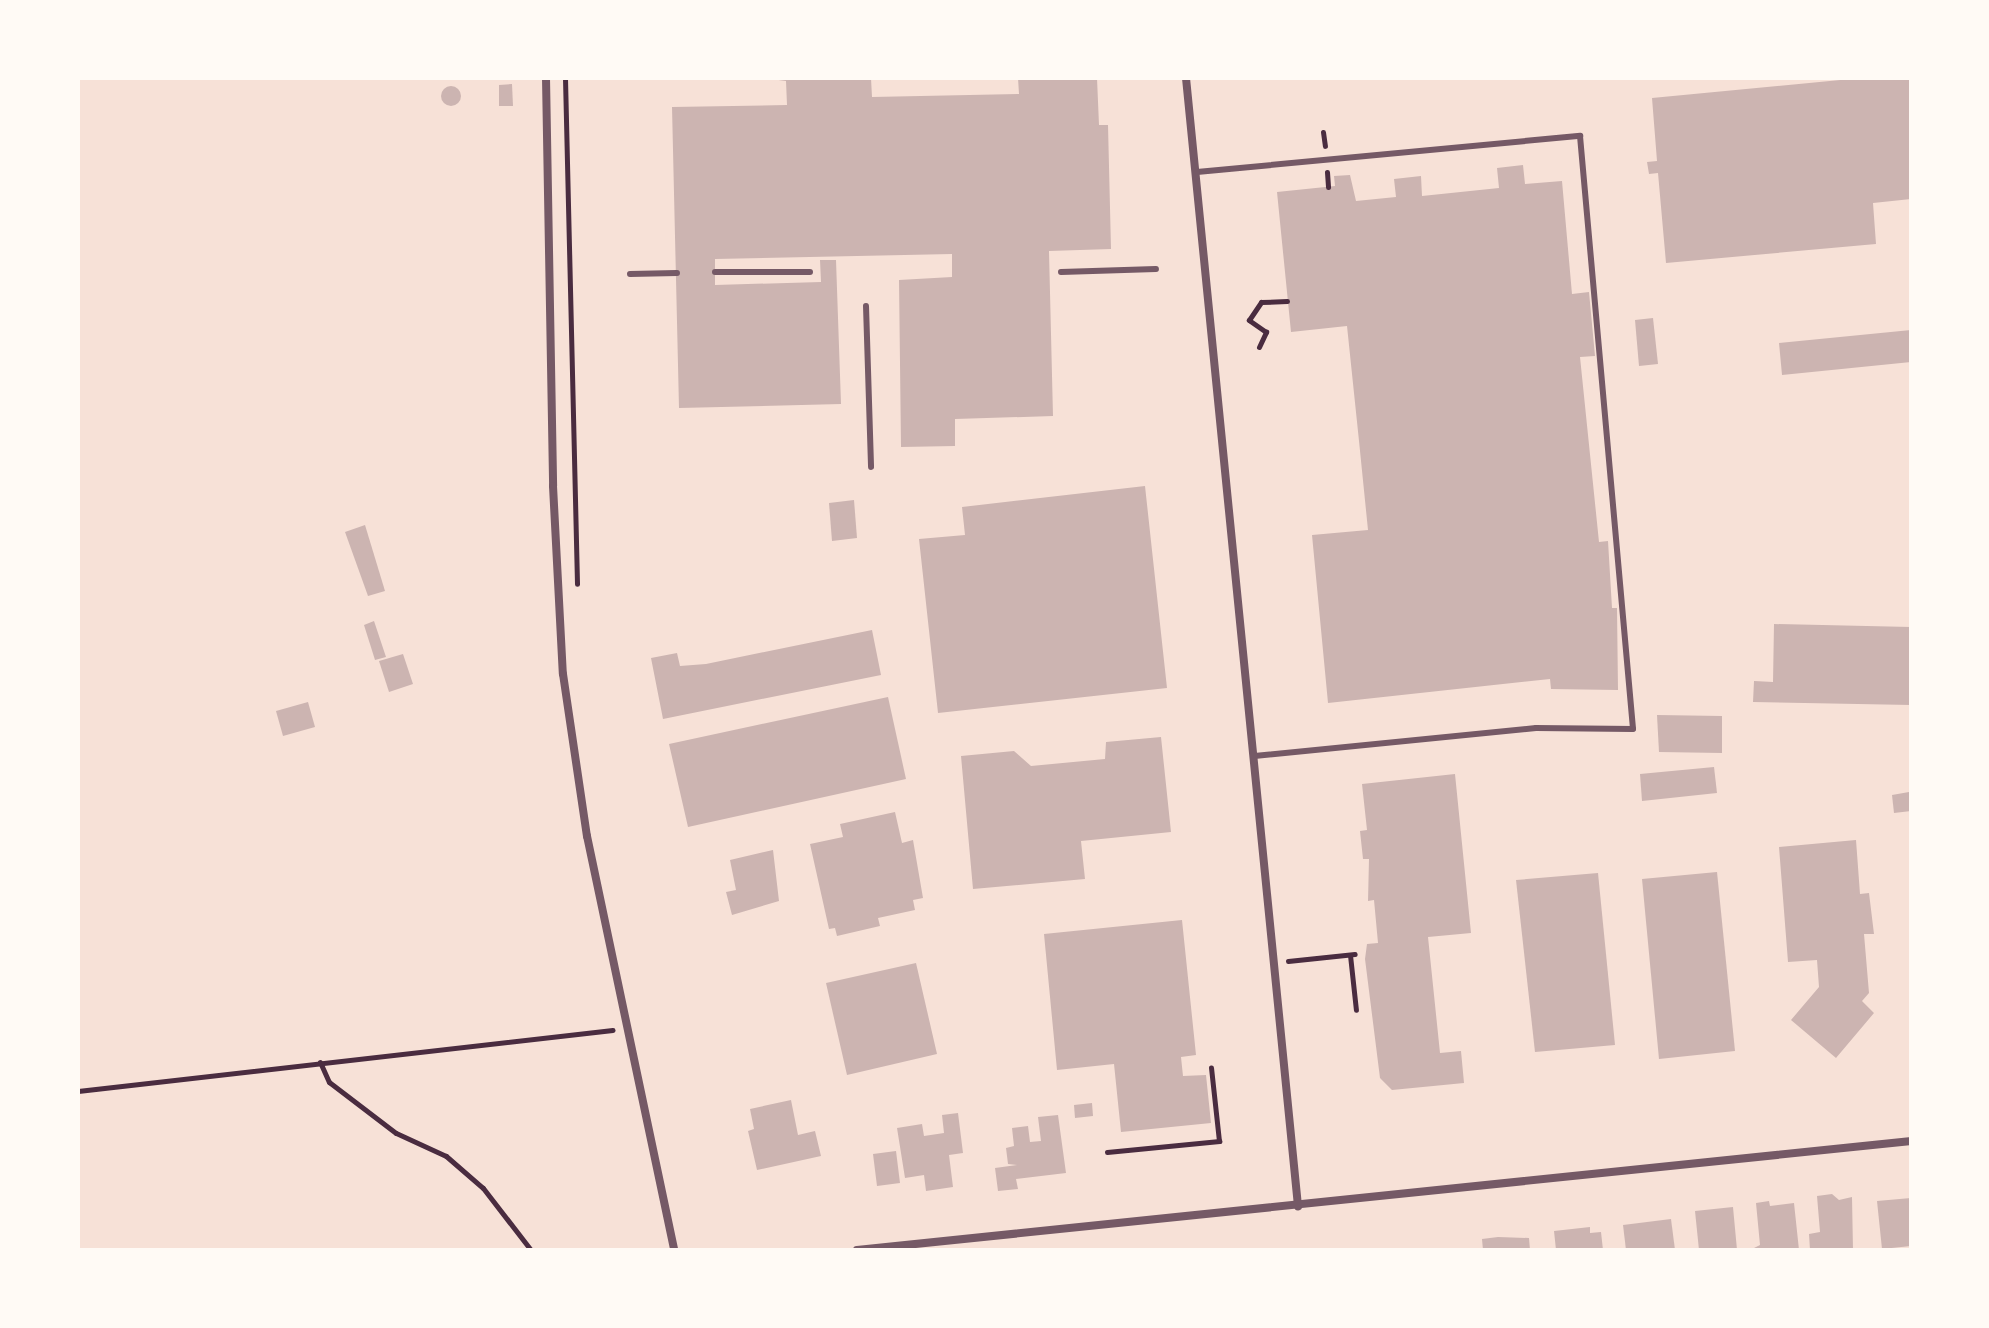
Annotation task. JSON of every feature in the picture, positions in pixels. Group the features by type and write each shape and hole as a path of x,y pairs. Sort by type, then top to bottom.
{"street":[{"path":"546,78 553,486 563,674 587,836 674,1250"},
{"path":"1186,78 1298,1206"},
{"path":"857,1250 1911,1141"}],"lane":[{"path":"1197,172 1580,136 1633,729 1536,728 1254,756"},
{"path":"1061,272 1156,269"},
{"path":"715,272 810,272"},
{"path":"630,274 677,273"},
{"path":"866,306 871,467"}],"path":[{"path":"565,78 578,589"},
{"path":"1251,301 1287,301"},
{"path":"1259,347 1266,332 1249,320 1261,302"},
{"path":"1275,962 1352,954 1356,1010"},
{"path":"78,1091 625,1028"},
{"path":"320,1062 329,1082 396,1133 446,1156 483,1188 531,1250"},
{"path":"1107,1152 1219,1141 1211,1067"}],"building":[{"path":"763,78 871,78 872,97 1019,94 1018,78 1097,78 1099,125 1108,125 1111,249 1049,251 1053,416 955,419 955,446 901,447 899,280 952,277 952,254 715,259 715,285 821,282 820,260 836,260 841,404 679,408 672,107 787,105 786,81"},
{"path":"1861,78 1911,78 1911,199 1873,203 1876,244 1666,263 1658,173 1649,174 1647,162 1657,161 1652,98"},
{"path":"512,84 513,106 499,106 499,85"},
{"path":"451,86 458,89 461,96 458,103 451,106 444,103 441,96 444,89"},
{"path":"1523,165 1525,184 1562,181 1572,294 1589,292 1595,356 1580,357 1599,542 1608,541 1612,608 1617,608 1618,690 1551,689 1550,679 1328,703 1312,535 1368,530 1347,326 1291,332 1277,192 1335,186 1334,176 1350,175 1356,201 1396,197 1394,179 1421,176 1422,196 1499,188 1497,168"},
{"path":"1653,318 1658,364 1639,366 1635,320"},
{"path":"1911,330 1911,362 1782,375 1779,343"},
{"path":"1145,486 1167,688 938,713 919,539 965,535 962,507"},
{"path":"854,500 857,538 832,541 829,503"},
{"path":"365,525 385,591 368,596 345,532"},
{"path":"374,621 386,657 375,660 364,625"},
{"path":"1774,624 1911,627 1911,705 1753,702 1754,681 1773,682"},
{"path":"872,630 881,675 663,719 651,658 677,653 680,666 706,664"},
{"path":"403,654 413,684 389,692 379,661"},
{"path":"888,697 906,779 688,827 669,744"},
{"path":"308,702 315,727 283,736 276,711"},
{"path":"1657,715 1722,716 1722,753 1659,752"},
{"path":"1161,737 1171,832 1081,841 1085,879 973,889 961,756 1014,751 1031,766 1105,759 1106,742"},
{"path":"1714,767 1717,793 1642,801 1640,774"},
{"path":"1455,774 1471,933 1428,937 1440,1053 1461,1051 1464,1083 1392,1090 1380,1078 1365,959 1367,944 1378,943 1374,900 1368,901 1369,859 1363,859 1360,831 1367,830 1362,784"},
{"path":"1909,792 1911,811 1894,813 1892,795"},
{"path":"895,812 902,843 913,840 923,898 913,900 915,910 878,918 880,926 837,936 835,928 829,929 810,844 843,837 840,824"},
{"path":"1856,840 1860,894 1869,893 1874,934 1864,934 1869,993 1862,1001 1874,1013 1836,1058 1791,1020 1819,987 1817,960 1788,962 1779,847"},
{"path":"773,850 779,901 732,915 726,892 736,890 730,860"},
{"path":"1717,872 1735,1051 1659,1059 1642,879"},
{"path":"1598,873 1615,1045 1535,1052 1516,880"},
{"path":"1182,920 1196,1055 1181,1057 1183,1076 1206,1075 1211,1123 1121,1132 1114,1064 1057,1070 1044,934"},
{"path":"916,963 937,1054 847,1075 826,983"},
{"path":"791,1100 798,1135 815,1131 821,1156 757,1170 748,1131 754,1129 750,1109"},
{"path":"1092,1103 1093,1116 1075,1118 1074,1105"},
{"path":"958,1113 963,1153 949,1155 953,1187 926,1191 924,1175 905,1178 897,1128 922,1124 924,1136 944,1133 942,1115"},
{"path":"1058,1115 1066,1173 1016,1179 1018,1189 998,1191 995,1168 1017,1165 1008,1164 1006,1148 1014,1146 1012,1128 1028,1126 1030,1142 1041,1141 1038,1117"},
{"path":"896,1151 900,1183 877,1186 873,1154"},
{"path":"1832,1194 1839,1200 1852,1197 1853,1250 1810,1250 1809,1234 1820,1232 1817,1196"},
{"path":"1911,1198 1911,1246 1882,1249 1877,1201"},
{"path":"1769,1201 1770,1206 1794,1203 1799,1250 1750,1250 1760,1245 1756,1203"},
{"path":"1733,1207 1737,1250 1699,1250 1695,1211"},
{"path":"1671,1219 1675,1250 1626,1250 1623,1225"},
{"path":"1590,1227 1590,1233 1601,1232 1603,1250 1556,1250 1554,1231"},
{"path":"1529,1238 1530,1250 1483,1250 1482,1239"}]}
